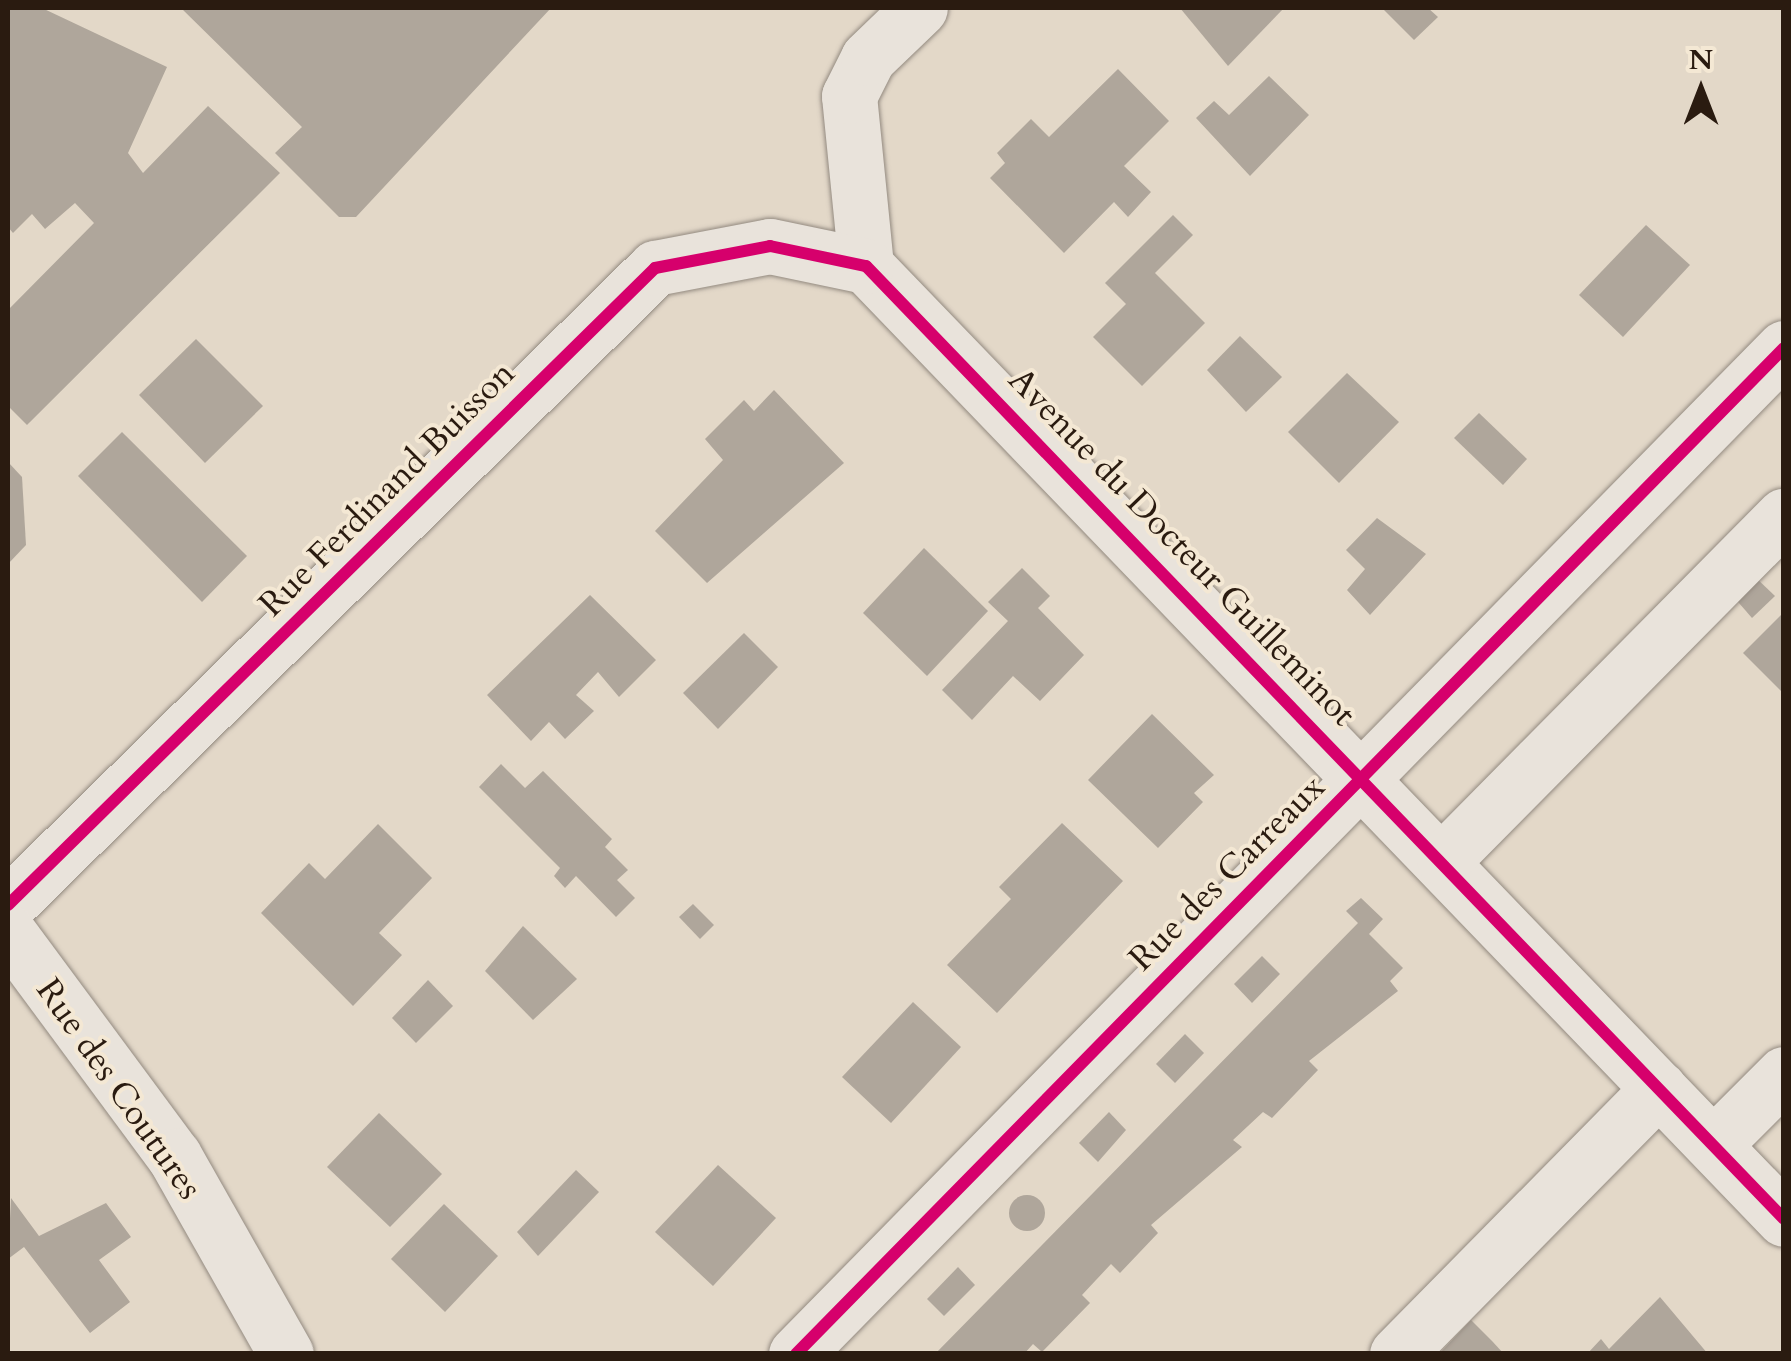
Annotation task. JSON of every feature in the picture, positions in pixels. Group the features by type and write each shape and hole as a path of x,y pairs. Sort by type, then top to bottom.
{"street":[{"path":"866,266 849,96 868,58 920,8"},
{"name":"Rue Ferdinand Buisson","path":"8,905 655,268 770,246 866,266"},
{"name":"Avenue du Docteur Guilleminot","path":"866,266 1444,858 1784,1219"},
{"name":"Rue des Carreaux","path":"796,1354 1784,348"},
{"path":"1444,858 1784,516"},
{"name":"Rue des Coutures","path":"8,932 174,1156 286,1354"},
{"path":"1714,1144 1784,1074"},
{"path":"1397,1354 1659,1088"}],"building":[{"path":"8,8 42,8 167,67 128,153 143,173 208,106 280,173 27,425 8,406 8,310 94,223 75,203 45,229 32,214 13,233 8,227"},
{"path":"181,8 551,8 356,217 339,217 275,153 302,127"},
{"path":"1180,8 1284,8 1228,66"},
{"path":"1382,8 1428,8 1438,17 1414,40"},
{"path":"1118,69 1169,121 1124,166 1151,192 1128,217 1114,202 1064,253 990,178 1005,163 997,153 1031,119 1049,137"},
{"path":"1269,76 1309,115 1250,176 1196,118 1214,101 1229,115"},
{"path":"1173,215 1193,235 1155,273 1205,323 1142,386 1093,337 1126,304 1105,283"},
{"path":"1646,225 1690,265 1623,337 1579,295"},
{"path":"1240,336 1282,377 1246,412 1207,370"},
{"path":"196,339 263,406 205,463 139,395"},
{"path":"1347,373 1399,422 1339,483 1288,432"},
{"path":"774,390 844,463 707,583 655,531 723,460 705,439 744,400 754,411"},
{"path":"1479,413 1527,459 1503,485 1454,438"},
{"path":"122,432 247,556 202,602 78,476"},
{"path":"8,462 22,477 26,545 8,564"},
{"path":"1377,518 1426,554 1370,615 1347,590 1365,569 1346,550"},
{"path":"924,548 988,611 927,676 863,613"},
{"path":"1022,568 1050,596 1038,608 1084,655 1040,701 1013,676 972,720 942,690 1008,621 988,602"},
{"path":"1753,575 1775,596 1752,618 1732,595"},
{"path":"590,595 656,660 619,697 598,672 576,695 594,711 565,739 549,722 531,741 487,695"},
{"path":"1784,612 1784,694 1743,653"},
{"path":"744,633 778,667 718,729 683,693"},
{"path":"1152,714 1214,775 1194,793 1203,802 1158,848 1088,780"},
{"path":"501,764 525,788 543,771 612,839 605,847 628,870 617,880 635,898 616,917 576,876 565,888 554,876 560,868 479,787"},
{"path":"1062,823 1123,881 997,1013 947,965 1011,899 999,887"},
{"path":"378,824 432,878 379,933 402,955 353,1006 261,913 309,863 325,879"},
{"path":"1361,898 1383,919 1369,934 1403,968 1390,981 1398,991 1309,1061 1318,1070 1272,1118 1263,1112 1233,1140 1242,1147 1151,1225 1158,1233 1120,1273 1111,1264 1082,1295 1090,1303 1042,1352 1033,1344 1024,1354 935,1354 1358,923 1346,911"},
{"path":"693,904 714,925 700,939 679,917"},
{"path":"523,926 577,979 533,1020 485,971"},
{"path":"1262,956 1280,974 1252,1003 1234,984"},
{"path":"428,980 453,1006 416,1043 392,1018"},
{"path":"913,1002 961,1047 891,1123 842,1077"},
{"path":"1185,1034 1204,1053 1175,1083 1156,1064"},
{"path":"1109,1112 1126,1130 1098,1162 1079,1143"},
{"path":"379,1113 442,1174 390,1227 327,1167"},
{"path":"718,1165 776,1218 713,1286 655,1232"},
{"path":"576,1170 599,1192 538,1256 517,1232"},
{"path":"1027,1195 1040,1200 1045,1213 1040,1226 1027,1231 1014,1226 1009,1213 1014,1200"},
{"path":"11,1198 39,1236 106,1203 131,1237 99,1260 130,1302 90,1333 24,1247 8,1259"},
{"path":"444,1204 498,1256 445,1312 391,1259"},
{"path":"958,1267 975,1285 944,1316 927,1299"},
{"path":"1660,1297 1708,1354 1587,1354 1601,1339 1609,1349"},
{"path":"1471,1320 1492,1341 1504,1354 1439,1354"}],"cycle path":[{"path":"8,905 655,268 770,246 866,266 1784,1219"},
{"path":"796,1354 1784,348"}]}
